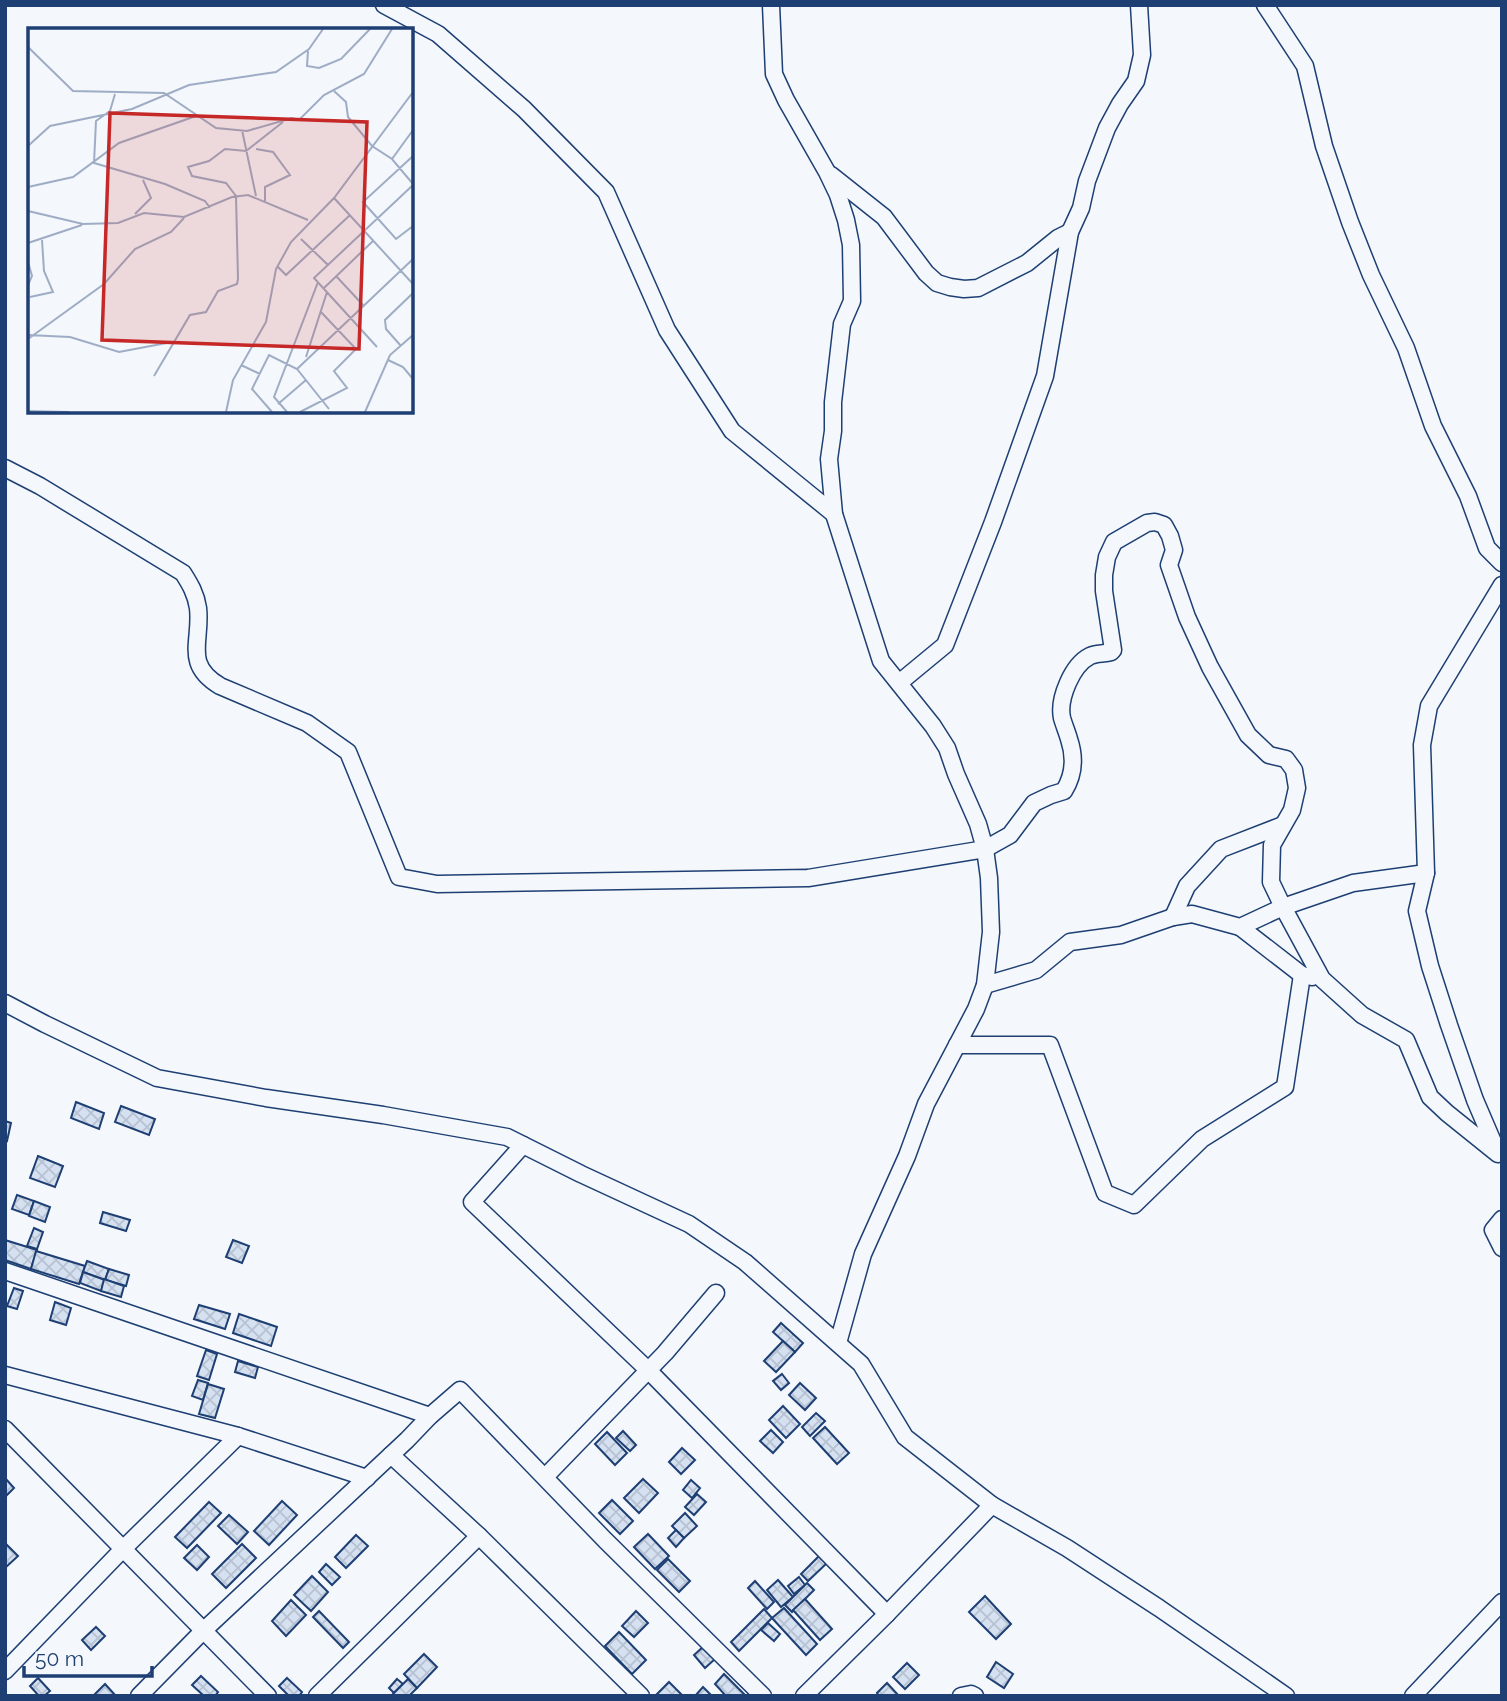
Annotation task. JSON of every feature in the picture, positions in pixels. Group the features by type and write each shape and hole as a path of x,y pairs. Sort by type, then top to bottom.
{"street":[{"path":"384,5 438,34 524,109 606,192 667,330 732,431 834,514"},
{"path":"771,5 774,74 838,195 851,245 852,301 842,324 829,459 834,514 881,661 933,726 947,748 978,824 989,877 990,932 985,985 976,1009 926,1104 907,1156 863,1254 838,1343"},
{"path":"899,683 945,645 993,522 1045,376 1070,232 1081,208 1087,181 1107,128 1136,81 1142,55 1139,5"},
{"path":"1265,5 1305,66 1324,146 1354,233 1406,348 1433,426 1468,496 1488,548 1502,563"},
{"path":"827,172 884,217 926,273 937,283 950,287 978,288 1027,263 1058,238 1070,232"},
{"path":"5,468 40,486 183,573 196,596 199,611 196,652 199,666 208,679 307,723 348,752 399,877 437,884 808,878 985,849 1010,835 1034,803 1064,791 1069,783 1073,767 1070,741 1062,716 1063,697 1070,678 1080,663 1089,656 1106,654 1113,650 1104,591 1107,557 1114,542 1147,523 1164,525 1174,550 1169,565 1187,617 1210,667 1248,735 1269,755 1286,759 1294,770 1297,788 1293,810 1272,845 1271,882 1283,908 1322,979 1362,1015 1406,1040 1430,1097 1500,1158"},
{"path":"1500,1158 1475,1100 1430,967 1417,911 1426,873 1422,745 1429,706 1502,585"},
{"path":"1174,917 1187,886 1222,849 1283,825"},
{"path":"1240,927 1283,908 1353,883 1426,873"},
{"path":"985,985 1036,971 1070,942 1121,935 1174,917 1192,914 1240,927 1302,975 1322,979"},
{"path":"957,1045 1050,1045 1105,1193 1134,1205 1202,1139 1285,1087 1302,975"},
{"path":"5,1003 157,1078 507,1137 689,1224 745,1262 861,1364 905,1437 992,1505 1067,1548 1286,1696"},
{"path":"523,1145 472,1202 648,1370 887,1614"},
{"path":"1502,1219 1493,1230 1502,1248"},
{"path":"5,1271 430,1416"},
{"path":"545,1477 665,1353 716,1293"},
{"path":"5,1375 238,1436 367,1478"},
{"path":"139,1696 204,1631 460,1390 605,1540 763,1696"},
{"path":"5,1429 268,1696"},
{"path":"5,1671 123,1549 238,1436"},
{"path":"391,1455 479,1536 641,1696"},
{"path":"804,1696 992,1505"},
{"path":"317,1696 479,1536"},
{"path":"1413,1696 1502,1602"},
{"path":"961,1696 975,1696"}],"building":[{"path":"76,1102 104,1113 99,1129 71,1118"},
{"path":"121,1106 155,1119 149,1135 115,1122"},
{"path":"5,1121 11,1123 7,1141 5,1140"},
{"path":"38,1156 63,1166 55,1187 30,1178"},
{"path":"17,1195 34,1201 29,1215 12,1209"},
{"path":"34,1201 50,1207 45,1222 29,1216"},
{"path":"103,1212 130,1220 126,1231 100,1223"},
{"path":"34,1228 43,1232 37,1249 27,1246"},
{"path":"5,1240 37,1250 31,1269 5,1260"},
{"path":"233,1240 249,1246 242,1263 226,1257"},
{"path":"36,1251 85,1266 79,1284 31,1269"},
{"path":"87,1261 109,1269 105,1280 83,1272"},
{"path":"109,1269 129,1275 126,1286 105,1280"},
{"path":"83,1272 105,1280 101,1291 80,1283"},
{"path":"104,1279 124,1286 121,1297 101,1291"},
{"path":"14,1288 23,1291 17,1309 7,1306"},
{"path":"55,1302 71,1308 66,1325 50,1320"},
{"path":"199,1305 230,1314 225,1329 194,1319"},
{"path":"239,1314 277,1327 271,1346 233,1333"},
{"path":"781,1323 803,1343 795,1352 773,1332"},
{"path":"783,1341 795,1352 776,1372 764,1361"},
{"path":"206,1350 217,1354 209,1380 197,1376"},
{"path":"238,1361 258,1367 255,1378 235,1372"},
{"path":"782,1374 789,1383 781,1390 773,1381"},
{"path":"198,1380 208,1383 203,1400 192,1396"},
{"path":"800,1383 816,1398 805,1410 789,1395"},
{"path":"208,1384 224,1389 215,1418 199,1414"},
{"path":"783,1406 800,1424 786,1438 769,1420"},
{"path":"816,1413 825,1421 810,1436 802,1427"},
{"path":"825,1427 849,1453 837,1464 813,1438"},
{"path":"771,1430 783,1442 773,1453 760,1441"},
{"path":"623,1431 636,1445 630,1451 616,1438"},
{"path":"607,1432 627,1453 615,1465 595,1444"},
{"path":"682,1448 695,1460 681,1474 669,1462"},
{"path":"5,1478 14,1488 5,1497"},
{"path":"643,1479 658,1493 639,1513 624,1498"},
{"path":"691,1480 700,1488 692,1498 683,1490"},
{"path":"697,1494 706,1502 694,1515 685,1507"},
{"path":"612,1500 633,1521 620,1534 599,1513"},
{"path":"282,1501 297,1515 269,1545 254,1531"},
{"path":"209,1502 221,1513 187,1548 175,1537"},
{"path":"685,1513 697,1526 684,1538 672,1526"},
{"path":"229,1515 248,1532 237,1544 218,1526"},
{"path":"676,1530 684,1538 676,1547 668,1538"},
{"path":"648,1534 669,1556 655,1569 634,1547"},
{"path":"356,1535 368,1546 346,1568 335,1557"},
{"path":"5,1543 18,1556 5,1568"},
{"path":"242,1544 256,1558 226,1588 212,1574"},
{"path":"197,1545 209,1557 197,1570 184,1558"},
{"path":"820,1555 827,1563 808,1581 801,1574"},
{"path":"668,1559 690,1581 679,1592 657,1570"},
{"path":"326,1564 340,1577 332,1585 319,1572"},
{"path":"312,1576 328,1592 311,1611 294,1595"},
{"path":"799,1577 805,1585 794,1594 788,1586"},
{"path":"778,1580 793,1597 781,1607 767,1590"},
{"path":"755,1581 774,1602 767,1609 748,1588"},
{"path":"807,1583 814,1590 792,1612 785,1605"},
{"path":"985,1596 1011,1624 996,1639 969,1612"},
{"path":"805,1599 832,1629 820,1640 793,1610"},
{"path":"291,1600 306,1615 286,1636 272,1621"},
{"path":"784,1608 817,1644 806,1655 772,1618"},
{"path":"764,1609 772,1618 739,1651 731,1642"},
{"path":"319,1611 349,1642 343,1648 313,1617"},
{"path":"636,1611 648,1623 634,1637 622,1626"},
{"path":"768,1623 780,1634 774,1641 761,1630"},
{"path":"96,1627 105,1636 91,1650 82,1640"},
{"path":"619,1632 646,1660 632,1674 605,1646"},
{"path":"704,1646 715,1659 705,1668 694,1655"},
{"path":"424,1654 437,1667 417,1688 404,1674"},
{"path":"996,1662 1013,1674 1004,1688 987,1677"},
{"path":"907,1663 919,1675 905,1689 893,1677"},
{"path":"724,1674 746,1696 726,1696 715,1684"},
{"path":"201,1676 218,1692 215,1696 204,1696 192,1685"},
{"path":"38,1678 50,1691 44,1696 39,1696 30,1686"},
{"path":"287,1678 302,1692 299,1696 289,1696 279,1686"},
{"path":"397,1679 403,1684 394,1693 389,1688"},
{"path":"408,1679 417,1688 409,1696 391,1696"},
{"path":"669,1682 683,1696 656,1695"},
{"path":"887,1683 899,1696 879,1696 877,1693"},
{"path":"105,1684 116,1696 93,1696"},
{"path":"703,1687 712,1696 695,1696"}]}
